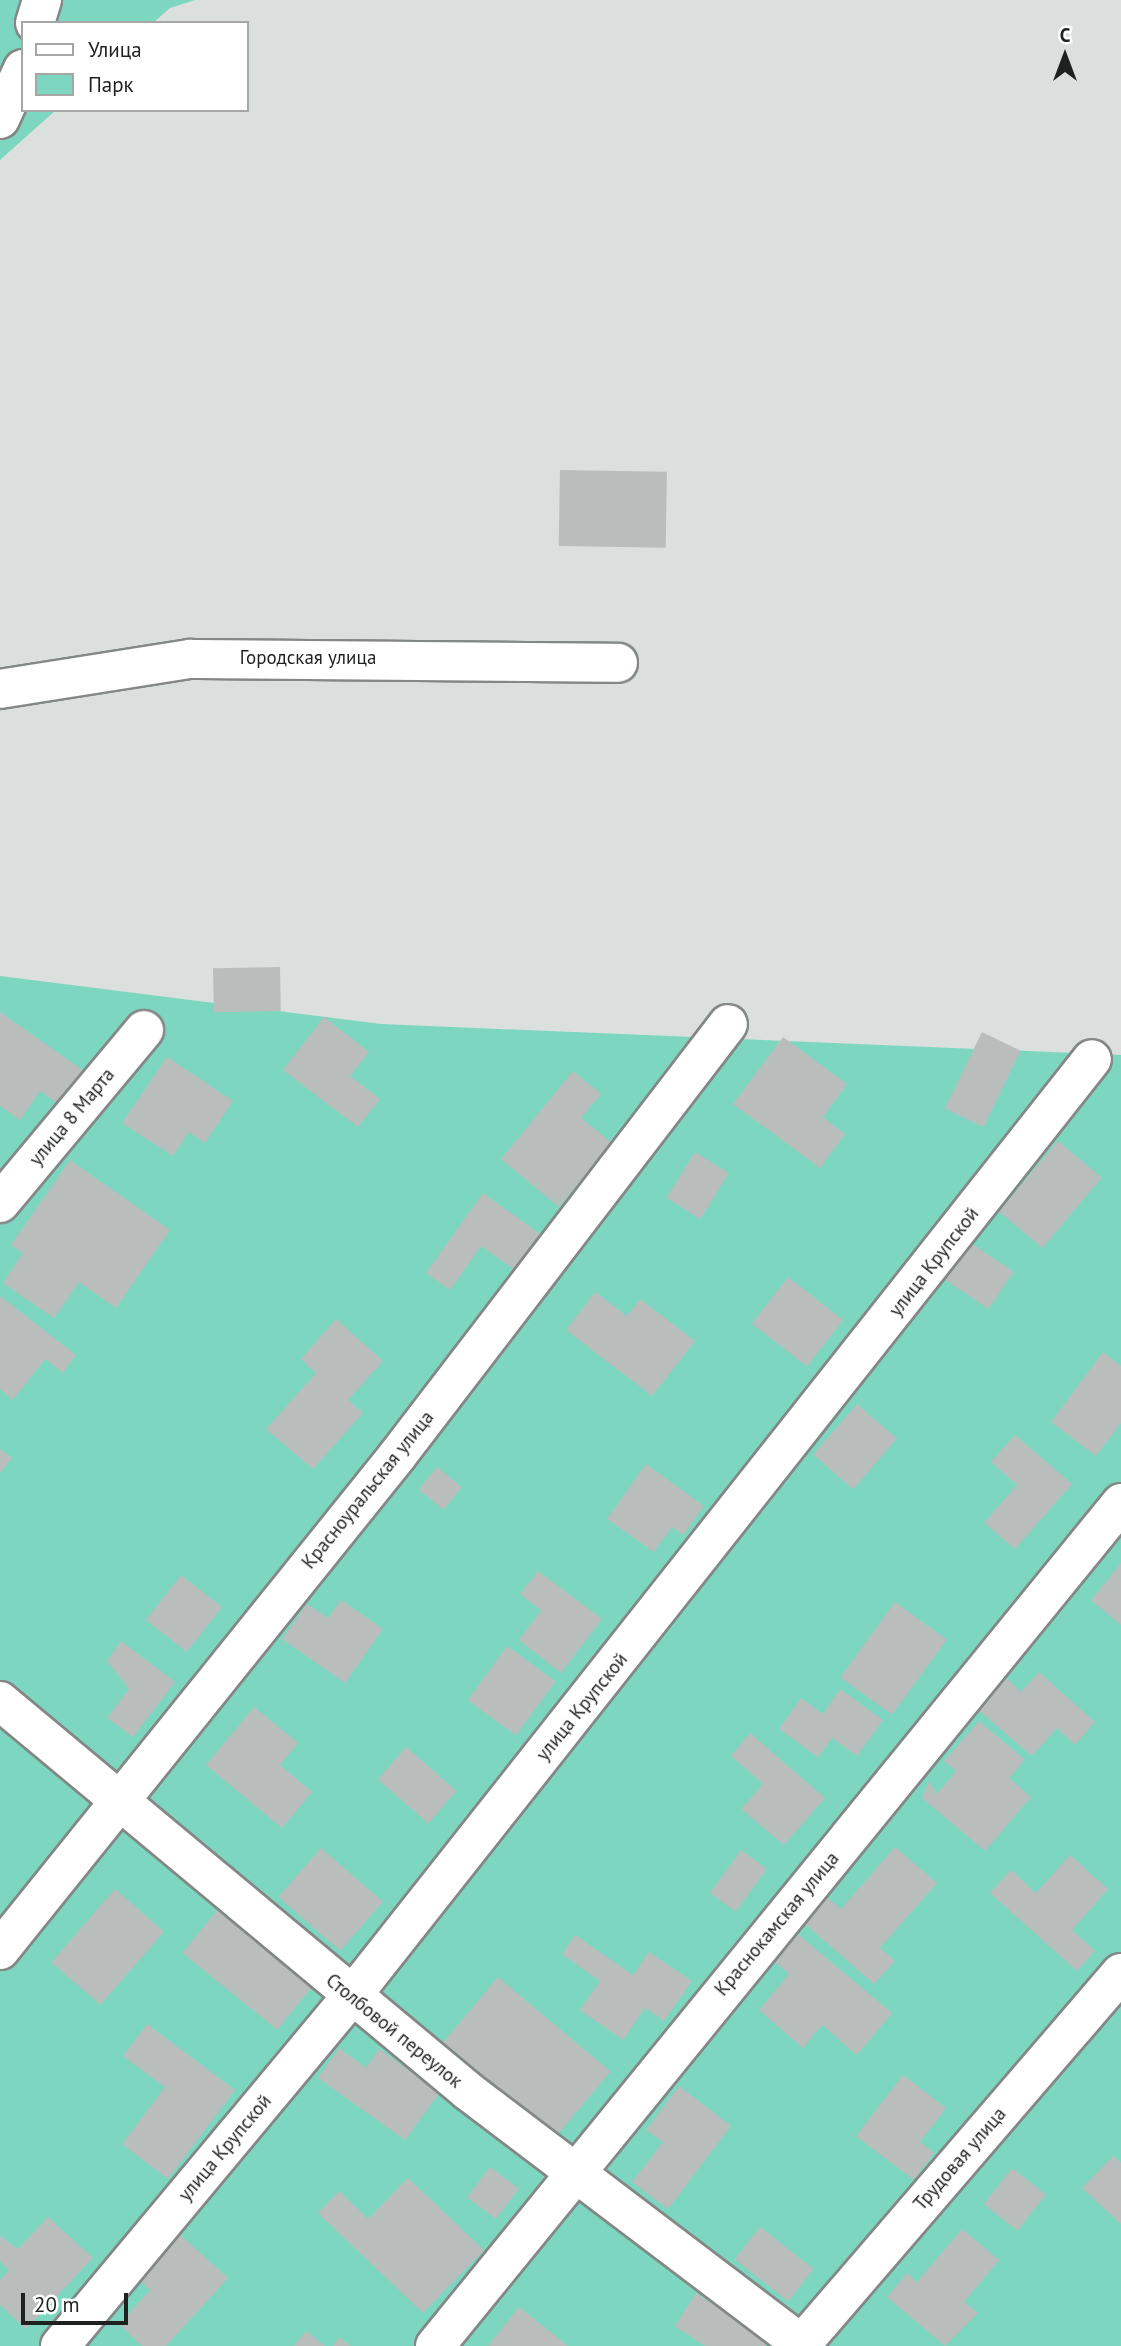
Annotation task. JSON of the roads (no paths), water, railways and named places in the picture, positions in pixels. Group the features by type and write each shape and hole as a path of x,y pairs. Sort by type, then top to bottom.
{"street":[{"path":"36,21 42,0"},
{"path":"0,119 21,73"},
{"name":"Городская улица","path":"0,689 190,659 618,663"},
{"name":"Красноуральская улица","path":"0,1950 119,1796 397,1457 728,1024"},
{"name":"улица 8 Марта","path":"0,1203 144,1030"},
{"name":"улица Крупской","path":"60,2346 351,1997 1092,1059"},
{"name":"Краснокамская улица","path":"435,2346 1121,1503"},
{"name":"Столбовой переулок","path":"0,1701 119,1796 351,1997 575,2173 801,2345"},
{"name":"Трудовая улица","path":"801,2345 1121,1973"}]}
